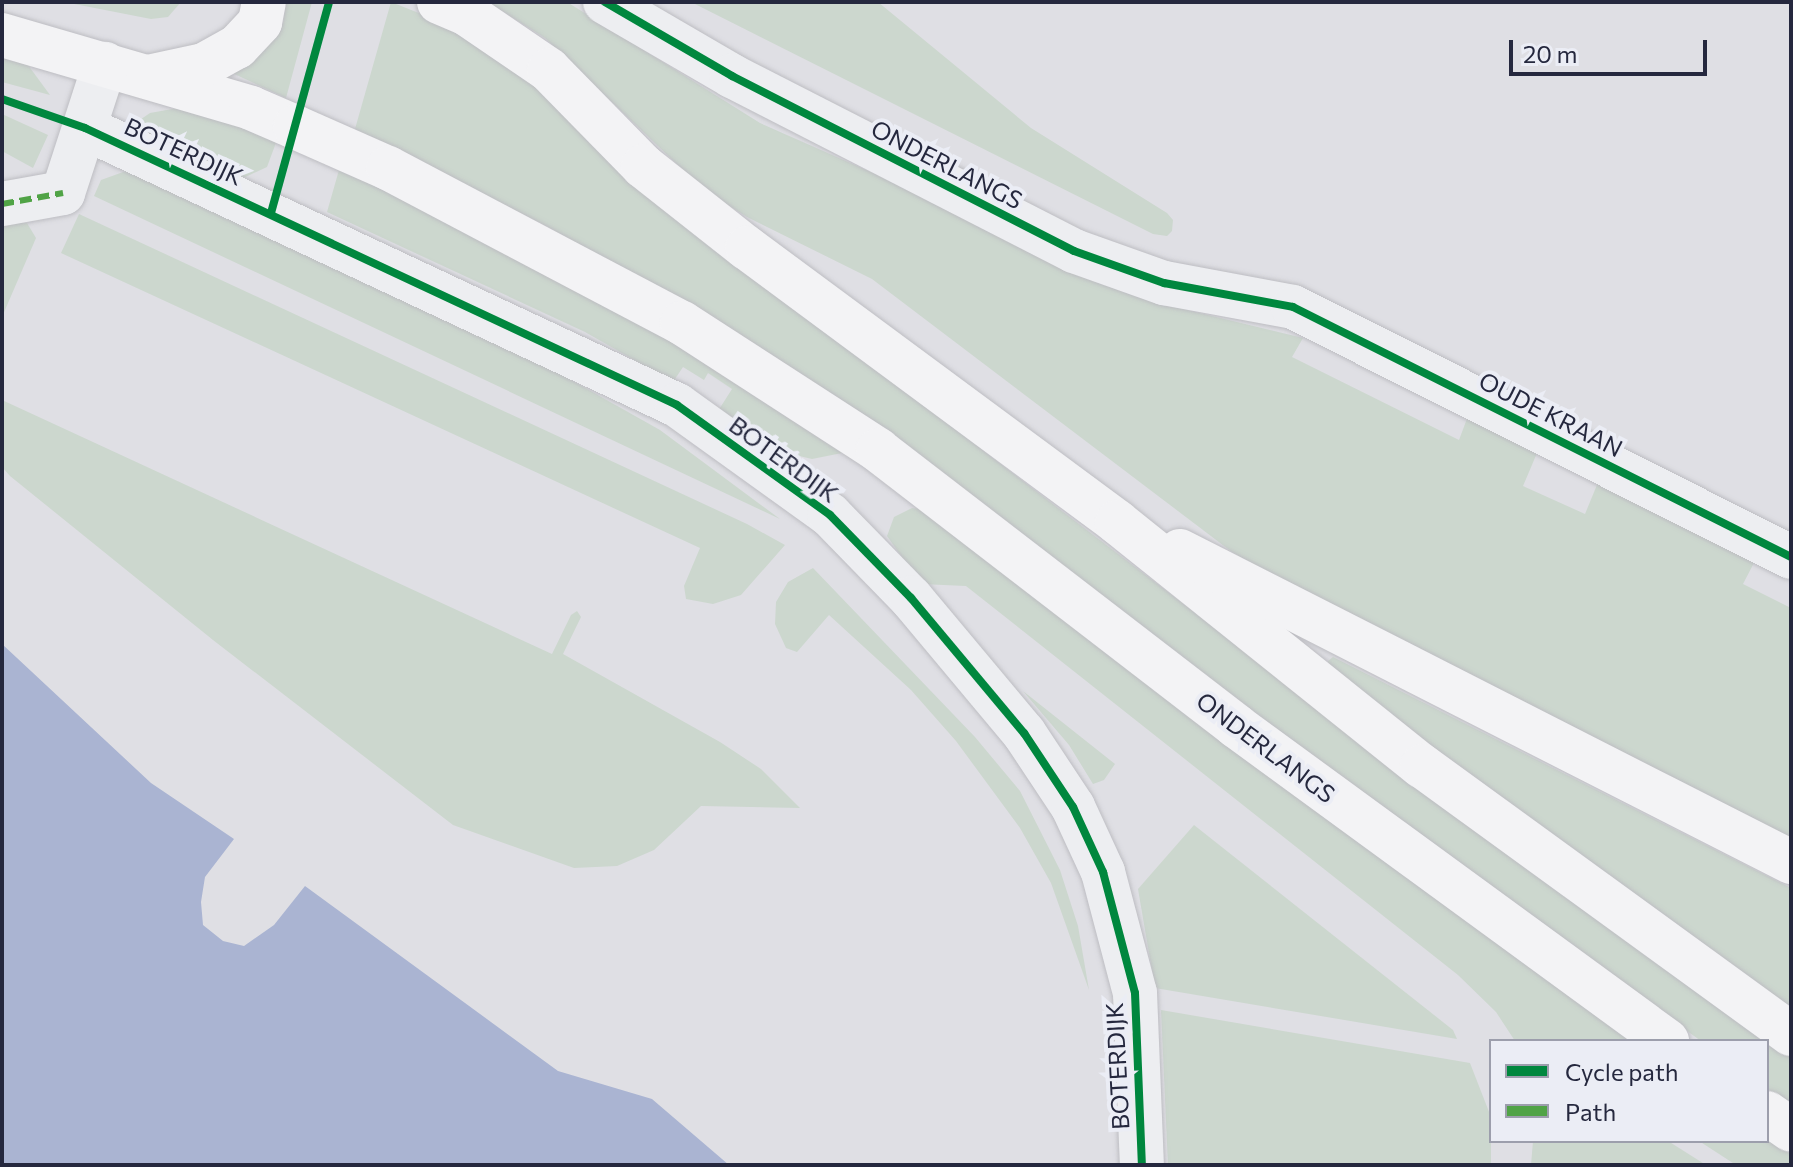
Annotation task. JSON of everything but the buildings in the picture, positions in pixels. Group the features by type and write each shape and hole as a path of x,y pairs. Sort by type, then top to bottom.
{"main road":[{"name":"ONDERLANGS","path":"146,77 204,65 237,47 260,22 264,2"},
{"path":"439,2 467,14 549,70 643,166 853,329 1117,522 1422,766 1791,1034"},
{"name":"ONDERLANGS","path":"2,35 251,108 388,168 682,323 878,450 1236,726 1664,1039"},
{"path":"1117,522 1226,572 1791,862"},
{"path":"1769,1114 1791,1130"}],"street":[{"name":"ONDERLANGS","path":"605,2 732,76 1074,251 1164,283 1293,307"},
{"path":"2,204 63,193 105,64"},
{"name":"BOTERDIJK","path":"85,128 677,405 830,515 911,598 1024,733 1073,807 1103,872 1135,993 1142,1165"},
{"name":"OUDE KRAAN","path":"1293,307 1791,557"}],"shaded area":[{"path":"64,2 181,2 168,17 151,19"},
{"path":"286,2 312,2 286,98 230,72 268,44 283,24"},
{"path":"391,2 439,21 528,78 700,234 1467,821 1765,1039 1698,1039 708,320 550,228 355,129"},
{"path":"488,2 567,2 760,123 1179,308 1303,338 1292,357 1459,440 1468,416 1537,453 1523,486 1585,514 1599,480 1756,559 1743,584 1791,608 1791,842 1337,616 1232,552 872,279 747,217 704,190 545,38"},
{"path":"691,2 878,2 1031,128 1167,213 1173,220 1172,231 1167,236 1153,234"},
{"path":"2,56 28,65 50,95 2,82"},
{"path":"189,106 277,140 267,167 241,179 125,130 150,113"},
{"path":"2,114 48,135 33,168 2,151"},
{"path":"341,163 614,305 842,453 812,459 778,451 718,411 732,389 708,373 704,380 683,367 673,382 585,332 327,212"},
{"path":"126,171 539,362 660,430 780,519 94,196 101,180"},
{"path":"79,214 747,524 785,545 741,595 713,604 686,599 684,586 700,548 61,253"},
{"path":"2,222 27,223 36,238 2,317"},
{"path":"2,400 552,654 571,615 577,611 581,617 563,654 720,742 761,769 800,808 701,806 654,850 617,866 574,868 453,825 213,640 10,476 2,467"},
{"path":"912,508 928,510 1634,1039 1514,1039 1496,1012 1458,975 966,586 921,584 887,536 894,517"},
{"path":"813,568 975,737 1020,791 1060,870 1078,926 1089,990 1051,883 1020,828 956,741 911,690 829,615 797,652 786,648 775,624 776,602 788,582"},
{"path":"1333,657 1791,888 1791,1008 1329,672 1328,661"},
{"path":"1023,691 1115,764 1104,780 1093,784 1069,745"},
{"path":"1194,825 1453,1030 1457,1039 1155,988 1138,889"},
{"path":"1161,1010 1470,1063 1489,1112 1491,1165 1168,1165"},
{"path":"1769,1042 1791,1058 1791,1106 1769,1090"},
{"path":"1769,1138 1791,1155 1791,1165 1736,1165 1702,1143 1769,1143"},
{"path":"1533,1143 1671,1143 1706,1165 1531,1165"}],"water":[{"path":"2,644 151,783 234,839 205,877 201,902 203,925 223,941 244,946 274,925 305,886 558,1071 652,1099 729,1165 2,1165"}],"marked path":[{"path":"2,204 63,193"}],"cycle path":[{"path":"271,213 329,2"},
{"path":"605,2 732,76 1074,251 1164,283 1293,307 1791,557"},
{"path":"2,99 85,128 677,405 830,515 911,598 1024,733 1073,807 1103,872 1135,993 1142,1165"}]}
